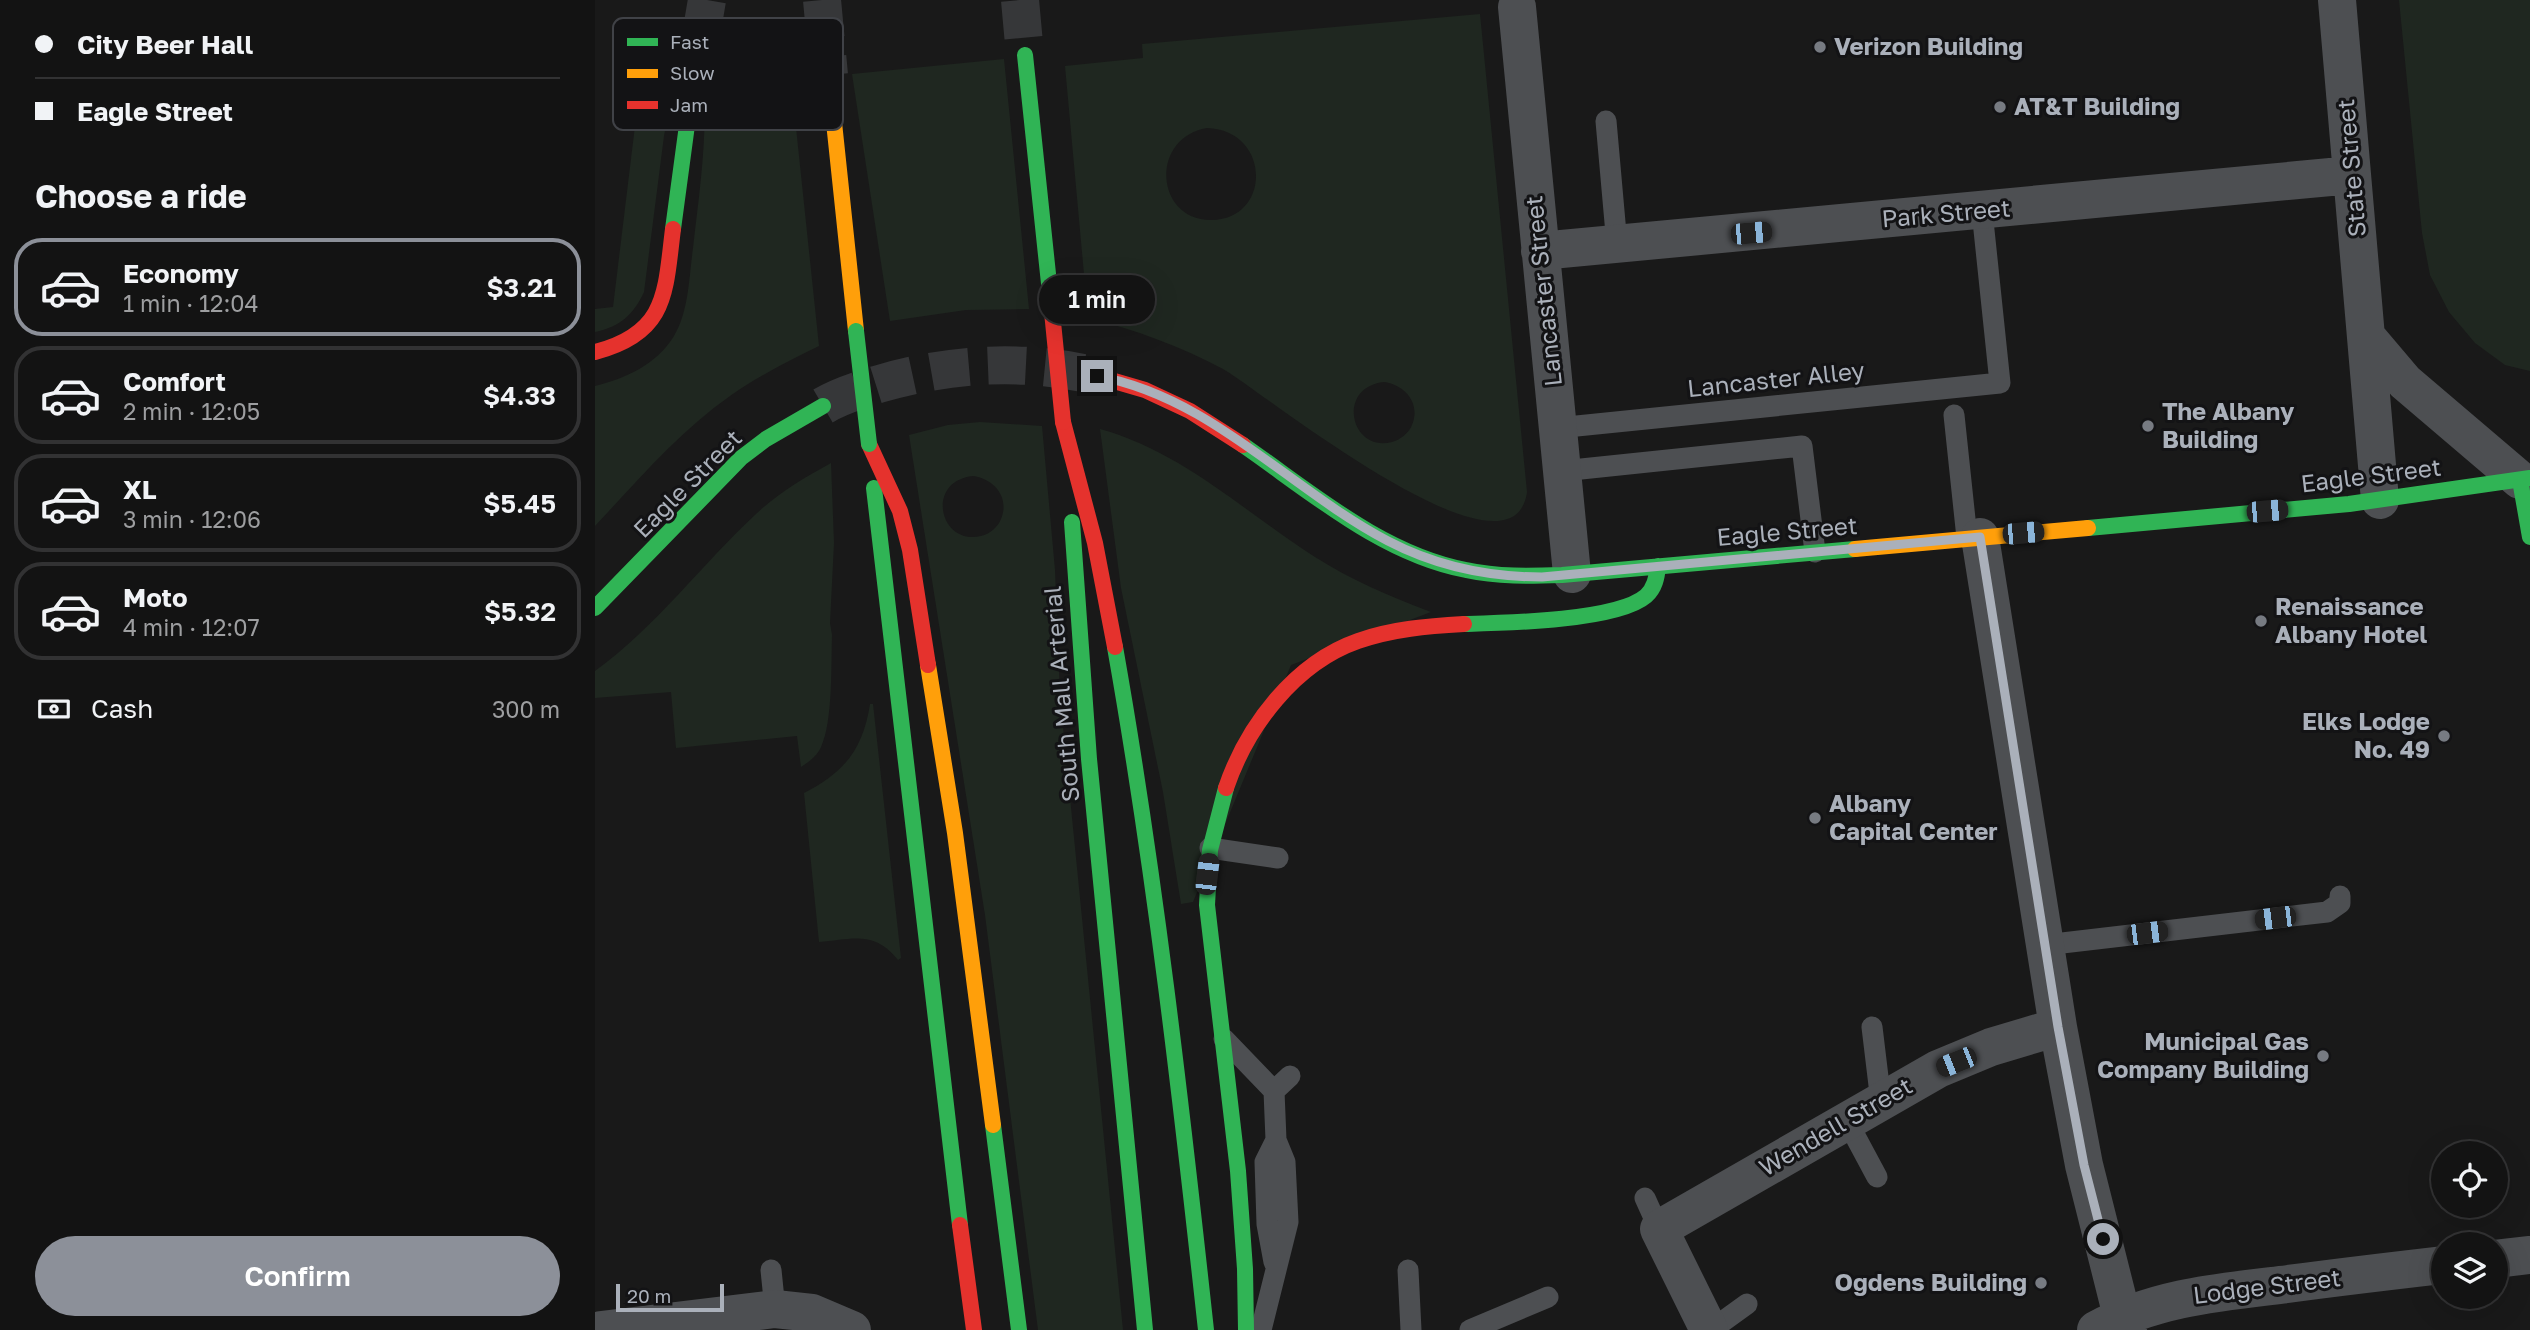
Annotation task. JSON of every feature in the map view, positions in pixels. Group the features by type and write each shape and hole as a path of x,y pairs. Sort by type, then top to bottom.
{"main road":[{"name":"South Mall Arterial","path":"1025,55 1063,422 1089,759 1145,1330"},
{"path":"595,352 613,348 638,334 657,311 664,296 686,130"},
{"path":"835,130 951,1164 974,1330"},
{"name":"Eagle Street","path":"1097,376 1139,388 1196,414 1249,446 1361,526 1417,555 1445,565 1511,577 1572,574 2380,500 2525,479"},
{"name":"Eagle Street","path":"595,608 741,458 766,439 823,406"},
{"path":"1063,422 1101,564 1137,778 1185,1137 1206,1330"},
{"path":"869,444 900,511 910,550 955,832 1019,1330"},
{"path":"2525,479 2530,537"},
{"path":"1246,1330 1242,1219 1207,905 1210,848 1219,807 1245,747 1278,698 1324,657 1354,642 1389,632 1423,627 1535,622 1607,612 1635,603 1648,594 1656,583 1658,566"}],"street":[{"name":"State Street","path":"2337,0 2380,500"},
{"name":"Lancaster Street","path":"1517,7 1572,574"},
{"name":"Park Street","path":"1540,251 2352,176"},
{"path":"2366,336 2405,382 2525,479"},
{"path":"1973,538 2058,1027 2115,1325"},
{"name":"Wendell Street","path":"1710,1330 1657,1231 1938,1069 1991,1047 2058,1027"},
{"path":"2508,1258 2530,1255"},
{"name":"Lodge Street","path":"2115,1325 2166,1301 2208,1293 2431,1266"},
{"path":"601,1330 775,1309 811,1313 852,1330"}],"lane":[{"path":"1606,121 1617,245"},
{"name":"Lancaster Alley","path":"1557,428 2000,383 1982,211"},
{"path":"1954,415 1973,538"},
{"path":"1562,471 1802,446 1815,552"},
{"path":"1210,848 1278,858"},
{"path":"2045,945 2327,912 2340,903 2340,896"},
{"path":"1872,1027 1881,1102"},
{"path":"1222,1037 1274,1091"},
{"path":"1261,1330 1288,1222 1285,1162 1276,1140 1274,1091 1281,1081 1290,1076"},
{"path":"1847,1121 1877,1177"},
{"path":"771,1270 775,1309"},
{"path":"1408,1270 1411,1330"},
{"path":"1470,1330 1548,1297"},
{"path":"1710,1330 1747,1304"}],"shaded area":[{"path":"2399,0 2530,0 2530,371 2505,365 2475,343 2449,312 2430,275 2422,233"},
{"path":"1480,14 1527,492 1511,517 1479,519 1434,504 1383,477 1331,444 1223,369 1157,339 1088,318 1065,66 1143,58 1142,44","holes":["1207,128 1228,132 1243,143 1253,158 1256,174 1254,191 1246,205 1232,216 1212,220 1193,217 1179,207 1170,194 1166,178 1168,162 1175,147 1188,135","1384,382 1399,387 1409,396 1413,403 1414,417 1411,428 1401,438 1378,443 1366,438 1358,429 1354,406 1359,395 1369,386"]},
{"path":"1004,59 1029,309 966,310 890,321 852,74"},
{"path":"635,130 665,130 644,292 636,307 619,323 595,332 595,309 613,307"},
{"path":"704,130 796,130 819,346 751,382 711,410 659,457 595,526 595,386 618,379 649,362 667,346 679,326 686,305"},
{"path":"980,422 1042,426 1055,570 1060,697 1123,1330 1038,1330 985,915 909,435 948,425","holes":["973,476 993,485 1002,497 1003,511 1000,522 990,532 981,536 967,536 955,532 947,523 943,512 943,500 948,489 958,480"]},
{"path":"1100,429 1130,439 1186,467 1288,539 1343,573 1431,612 1291,665 1193,902 1181,904 1163,792 1121,588"},
{"path":"831,463 834,543 830,623 831,693 825,736 813,758 801,767 797,736 676,748 671,692 595,698 595,671 638,635 764,506"},
{"path":"870,704 873,704 901,958 898,960 889,950 872,940 852,938 819,942 804,793 831,777 850,758 863,734"}],"tunnel":[{"path":"704,18 707,0"},
{"path":"822,0 824,18"},
{"path":"1020,0 1025,55"},
{"path":"823,406 879,384 957,368 1035,366 1088,374"}],"traffic: fast":[{"path":"1025,55 1052,312"},
{"path":"673,229 686,130"},
{"path":"856,331 869,444"},
{"path":"595,608 741,458 766,439 823,406"},
{"path":"1243,445 1321,501 1376,536 1435,562 1466,570 1514,576 1562,575 1855,549"},
{"path":"2088,528 2349,504 2530,478"},
{"path":"2520,480 2530,537"},
{"path":"874,488 960,1225"},
{"path":"1072,522 1089,759 1145,1330"},
{"path":"1464,624 1559,619 1611,611 1646,596 1655,582 1658,566"},
{"path":"1115,647 1155,902 1206,1330"},
{"path":"1226,788 1210,850 1207,905 1238,1171 1246,1330"},
{"path":"993,1125 1019,1330"}],"traffic: slow":[{"path":"835,130 856,331"},
{"path":"1855,549 2088,528"},
{"path":"928,665 955,833 993,1125"}],"traffic: jam":[{"path":"595,352 619,344 637,334 650,321 664,291 673,229"},
{"path":"1052,312 1063,422"},
{"path":"1097,376 1145,390 1190,411 1243,445"},
{"path":"1063,422 1095,543 1115,647"},
{"path":"869,444 900,511 910,550 928,665"},
{"path":"1226,788 1235,765 1260,720 1276,699 1314,665 1335,651 1371,637 1410,629 1464,624"},
{"path":"960,1225 974,1330"}],"place":[{"name":"Verizon Building","path":"1820,47"},
{"name":"AT&T Building","path":"2000,107"},
{"name":"The Albany Building","path":"2148,426"},
{"name":"Renaissance Albany Hotel","path":"2261,621"},
{"name":"Elks Lodge No. 49","path":"2444,736"},
{"name":"Albany Capital Center","path":"1815,818"},
{"name":"Municipal Gas Company Building","path":"2323,1056"},
{"name":"Ogdens Building","path":"2041,1283"}],"route":[{"path":"1097,376 1139,388 1196,414 1249,446 1337,510 1389,542 1445,565 1476,572 1511,577 1542,577 1980,537 2056,999 2058,1027 2084,1165 2103,1239"}]}
